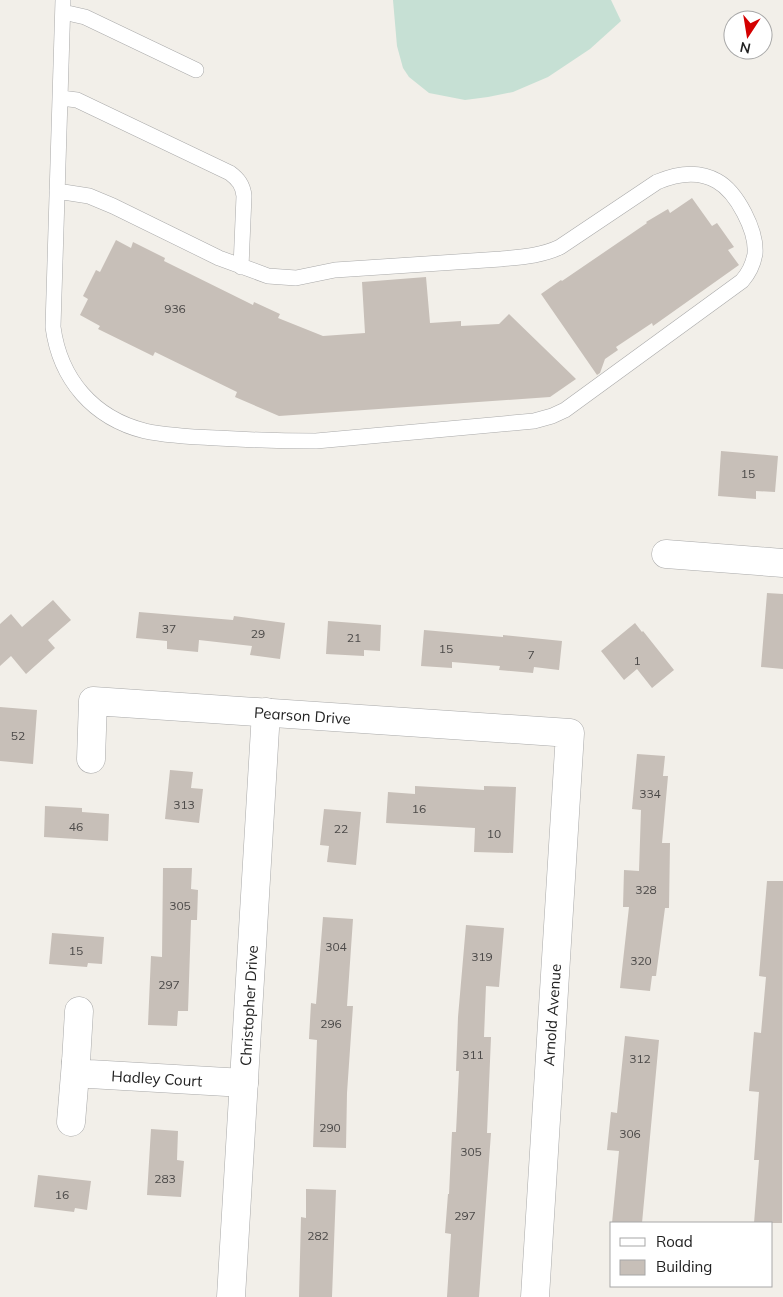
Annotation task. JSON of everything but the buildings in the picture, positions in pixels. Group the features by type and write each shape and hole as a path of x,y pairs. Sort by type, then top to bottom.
{"street":[{"path":"666,554 783,563"},
{"name":"Pearson Drive","path":"92,759 94,701 570,733"},
{"name":"Christopher Drive","path":"231,1297 266,712"},
{"name":"Arnold Avenue","path":"535,1297 570,733"},
{"path":"70,1122 79,1011"},
{"name":"Hadley Court","path":"76,1062 81,1071 89,1074 244,1083"}],"lane":[{"path":"58,191 89,196 241,267 268,276 296,278 335,270 501,259 540,254 560,247 657,182 679,174 690,174 717,181 730,192 742,209 751,227 755,252 753,262 749,272 742,281 565,410 552,416 534,421 316,440 264,441 204,438 146,431 119,421 98,409 89,401 67,373 58,351 53,327 63,6 196,70"},
{"path":"61,98 77,100 230,173 238,179 244,196 241,267"}],"green space":[{"path":"393,0 611,0 621,21 590,49 548,77 513,92 465,100 429,93 409,77 403,68 397,46"}]}
